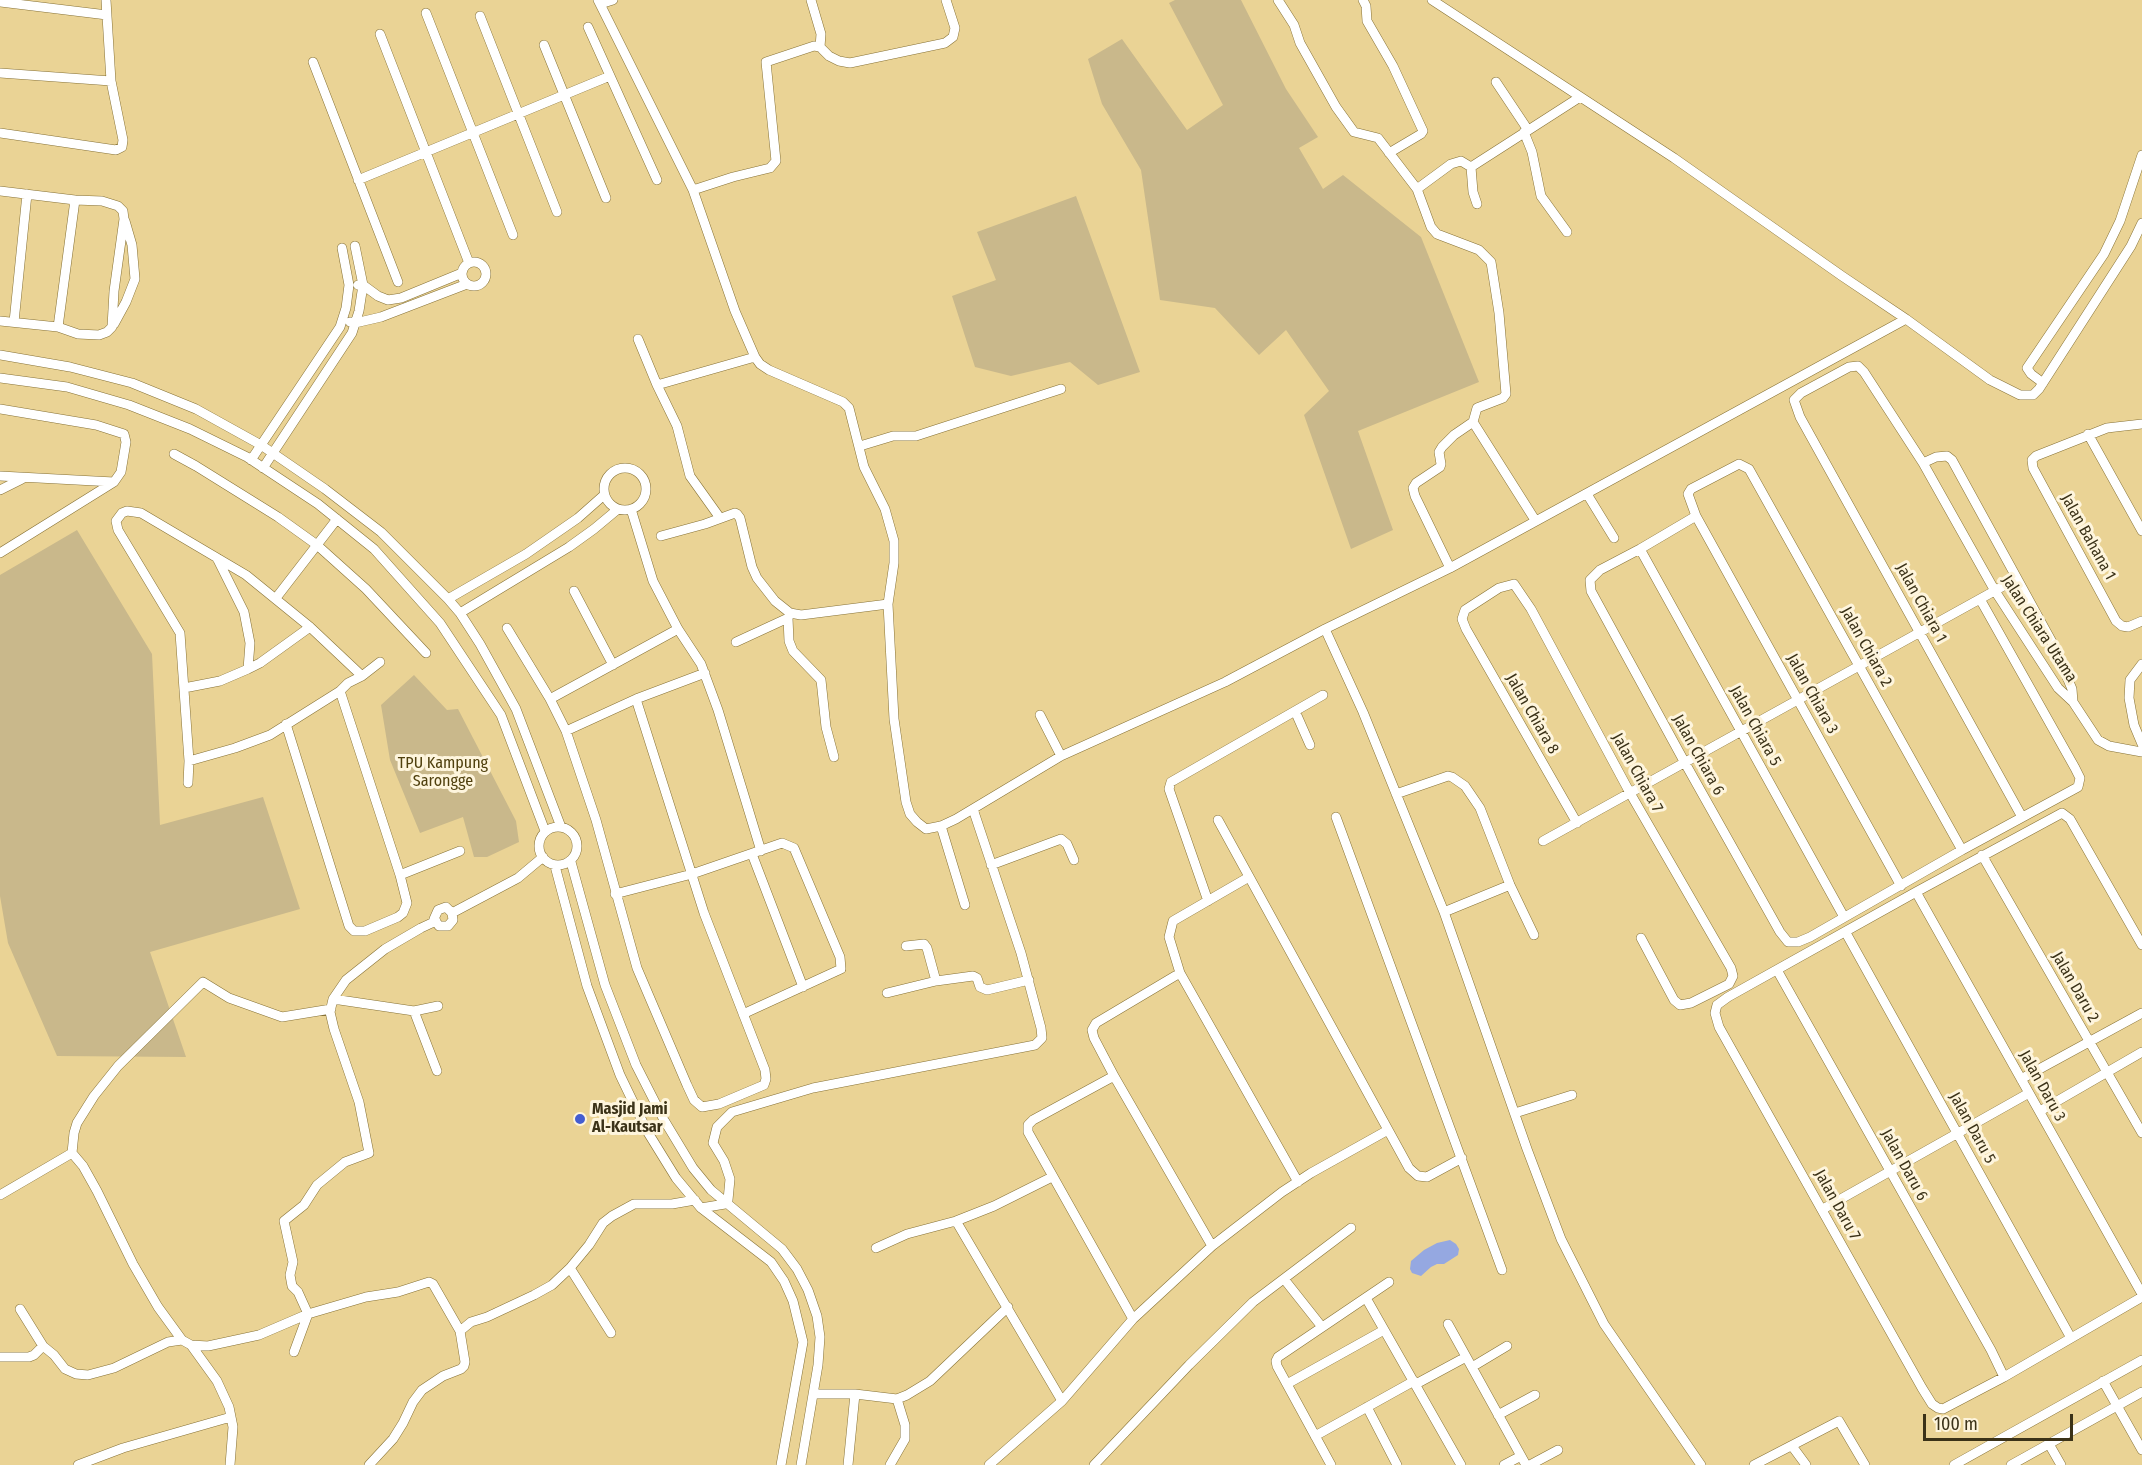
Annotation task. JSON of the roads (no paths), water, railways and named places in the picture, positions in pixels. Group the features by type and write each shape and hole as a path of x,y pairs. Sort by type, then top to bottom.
{"street":[{"path":"0,133 116,150 122,147 123,140 111,81 106,0"},
{"path":"613,0 599,2 693,190 735,311 755,357 760,364 770,370 843,402 849,408 864,466 885,509 894,541 894,563 888,604 894,719 906,802 910,814 926,829 941,826 973,809 1061,756 1225,682 1325,628 1450,568 1906,319"},
{"path":"811,0 821,34 820,47"},
{"path":"693,190 770,168 776,161 766,62 814,46 820,47 829,56 839,61 850,63 945,43 953,37 955,28 946,0"},
{"path":"1278,0 1294,25 1300,43 1345,121 1354,132 1378,138 1417,189 1431,227 1437,234 1479,250 1491,262 1499,312 1506,394 1503,398 1477,408 1473,422 1454,435 1442,447 1439,452 1440,467 1416,483 1413,488 1450,568"},
{"path":"1362,0 1366,6 1367,21 1394,66 1423,131 1389,153"},
{"path":"1432,0 1750,209 2002,388 2020,395 2032,394 2051,372 2131,246 2142,222"},
{"path":"0,2 107,15"},
{"path":"426,13 513,235"},
{"path":"480,16 557,212"},
{"path":"588,27 657,180"},
{"path":"380,34 469,263"},
{"path":"544,45 606,198"},
{"path":"313,62 398,282"},
{"path":"0,73 111,81"},
{"path":"358,180 610,76"},
{"path":"1496,82 1526,131 1541,196 1568,232"},
{"path":"1471,166 1580,97"},
{"path":"2041,386 2027,371 2030,363 2104,254 2120,221 2142,154"},
{"path":"1417,189 1451,164 1461,160 1471,166"},
{"path":"1471,166 1473,192 1477,204"},
{"path":"0,191 102,201 118,206 123,211 132,245 135,279 126,302 112,327 99,335 78,334 58,327 0,321"},
{"path":"14,322 27,194"},
{"path":"58,327 75,200"},
{"path":"112,327 114,291 124,219"},
{"path":"262,468 352,333 363,285 355,246"},
{"path":"251,460 340,327 349,285 342,248"},
{"path":"469,263 481,264 486,276 479,285 471,286 464,281 462,273 469,263"},
{"path":"349,285 363,285 388,300 401,298 462,273"},
{"path":"343,319 355,324 381,317 467,284"},
{"path":"638,339 676,426 690,476 720,518"},
{"path":"0,355 70,367 132,383 196,409 272,452 381,532 448,599 480,644 516,709 561,827"},
{"path":"657,386 755,357"},
{"name":"Jalan Chiara Utama","path":"1795,404 1794,400 1801,393 1849,367 1858,366 1864,372 1923,463 1995,591 2058,688 2073,702"},
{"path":"0,378 67,387 129,405 190,429 251,460 318,504 374,549 440,623 501,715 544,831"},
{"path":"860,446 893,436 916,436 1061,389"},
{"name":"Jalan Chiara 1","path":"1795,404 2022,817"},
{"path":"0,409 73,420 124,434 126,442 121,472 114,482 0,553"},
{"path":"1473,422 1535,520"},
{"path":"2142,424 2107,428 2088,434 2142,531"},
{"name":"Jalan Bahana 1","path":"2088,434 2036,456 2032,460 2033,468 2116,621 2128,627 2142,621"},
{"path":"174,454 278,517 317,545 366,589 426,654"},
{"name":"Jalan Chiara Utama","path":"1923,463 1936,457 1947,456 1952,460 2053,644 2072,689 2073,702"},
{"name":"Jalan Chiara 2","path":"1696,516 1688,494 1691,489 1739,464 1749,469 1962,850"},
{"path":"625,468 637,472 645,483 645,496 637,507 618,509 609,504 604,495 604,482 612,471 625,468"},
{"path":"0,477 114,482"},
{"path":"0,490 23,479"},
{"path":"1587,494 1614,538"},
{"path":"448,599 526,554 578,518 604,495"},
{"path":"460,613 535,568 594,529 618,509"},
{"path":"631,509 653,580 678,629 705,673 718,710 756,853 803,987"},
{"path":"188,783 189,761 180,633 118,530 116,521 125,511 141,513 246,575 276,598 362,676"},
{"path":"661,536 735,513 739,515 748,554 758,578 789,616 789,641 793,651 818,675 820,680 826,727 834,757"},
{"path":"1640,549 1696,516"},
{"name":"Jalan Chiara 3","path":"1696,516 1901,886"},
{"path":"276,598 337,519"},
{"name":"Jalan Chiara 6","path":"1640,549 1600,570 1590,580 1591,591 1685,763 1780,932 1788,942 1798,942 1810,937 1844,917"},
{"name":"Jalan Chiara 5","path":"1640,549 1844,917"},
{"path":"526,554 535,568"},
{"path":"217,558 244,612 250,643 248,669"},
{"path":"1543,841 2016,579"},
{"name":"Jalan Chiara 7","path":"1462,619 1465,610 1499,588 1514,584 1531,609 1630,793 1731,968 1733,976 1729,984 1691,1003 1680,1005 1674,1000 1641,938"},
{"path":"574,591 613,665"},
{"name":"Jalan Chiara Utama","path":"1980,599 2080,778 2078,787 2022,817"},
{"path":"736,642 789,616 888,604"},
{"name":"Jalan Chiara 8","path":"1462,619 1577,823"},
{"path":"184,688 220,681 248,669 260,663 309,627"},
{"path":"507,628 566,730 596,820 637,968 687,1085 694,1100 702,1107 719,1104 764,1085 765,1070 728,978 636,699"},
{"path":"1325,628 1444,912 1550,1213 1577,1272 1609,1332 1701,1465"},
{"path":"550,699 678,629"},
{"path":"463,656 480,644"},
{"path":"2043,666 2051,667 2059,659"},
{"path":"189,761 236,748 270,735 380,662"},
{"path":"2142,664 2130,680 2129,698 2134,725 2142,744"},
{"path":"566,730 636,699 705,673"},
{"path":"286,724 341,908 349,926 354,931 365,931 403,913 407,903 400,875 340,690"},
{"path":"1208,900 1169,789 1171,782 1323,695"},
{"path":"2073,702 2097,740 2109,746 2142,752"},
{"path":"1296,711 1310,745"},
{"path":"1040,715 1061,756"},
{"path":"1396,794 1448,776 1465,786 1480,808 1510,885 1534,935"},
{"path":"725,1204 730,1191 730,1179 724,1161 713,1143 717,1127 729,1114 784,1095 1035,1045 1042,1038 1029,980 973,809"},
{"path":"1777,970 1982,855 2062,813 2070,819 2142,945"},
{"path":"1336,817 1502,1270"},
{"path":"1844,917 2022,817"},
{"path":"1218,820 1409,1168 1418,1176 1427,1177 1462,1158"},
{"path":"941,826 964,905"},
{"path":"552,827 561,827 572,833 578,848 571,862 555,866 544,861 538,845 544,831 552,827"},
{"path":"992,864 1061,839 1067,844 1074,860"},
{"path":"615,894 692,874 782,843 794,848 841,961 841,969 743,1014"},
{"path":"400,875 460,851"},
{"name":"Jalan Daru 2","path":"1982,855 2142,1133"},
{"path":"294,1352 308,1314 298,1292 291,1284 292,1262 284,1221 304,1205 317,1185 345,1162 369,1153 359,1102 334,1029 332,1004 346,980 385,949 436,921 439,926 448,926 453,920 453,913 518,878 543,857"},
{"path":"571,862 605,985 636,1065 664,1119 693,1168 725,1204 782,1249 797,1269 808,1290 817,1316 820,1337 801,1465"},
{"path":"555,866 587,986 620,1075 647,1131 676,1178 698,1204 771,1262 794,1301 803,1342 781,1465"},
{"path":"1249,877 1173,921 1169,937 1180,973 1298,1182"},
{"path":"1444,912 1510,885"},
{"name":"Jalan Daru 3","path":"1916,892 2142,1296"},
{"name":"Jalan Daru 5","path":"1846,933 2071,1338"},
{"path":"906,946 924,944 936,981"},
{"name":"Jalan Daru 7","path":"1777,970 1718,1005 1715,1013 1719,1027 1932,1404 1943,1409 2004,1377"},
{"name":"Jalan Daru 6","path":"1777,970 1986,1340 2004,1377"},
{"path":"1180,973 1096,1023 1092,1030 1114,1076 1212,1246"},
{"path":"887,993 936,981 974,976 980,987 987,990 1029,980"},
{"path":"230,1465 233,1437 231,1417 217,1381 191,1345 182,1340 143,1281 97,1191 83,1166 72,1153 77,1123 104,1083 133,1050 203,982 229,998 282,1017 332,1004 414,1011 438,1006"},
{"path":"414,1011 437,1071"},
{"path":"2021,1078 2142,1013"},
{"path":"2040,1111 2142,1052"},
{"path":"1114,1076 1033,1120 1028,1125 1028,1132 1133,1319"},
{"path":"1822,1209 2029,1093"},
{"path":"1515,1113 1572,1095"},
{"path":"989,1465 1062,1401 1133,1319 1212,1246 1298,1182 1388,1130"},
{"path":"0,1195 72,1153"},
{"path":"876,1248 929,1227 956,1221 1016,1196 1052,1177"},
{"path":"460,1332 471,1322 487,1317 552,1285 589,1245 603,1223 634,1204 725,1204"},
{"path":"956,1221 1062,1401"},
{"path":"1094,1465 1221,1332 1253,1302 1352,1228"},
{"path":"570,1268 611,1333"},
{"path":"1284,1279 1322,1327"},
{"path":"191,1345 208,1346 259,1335 308,1314 366,1297 398,1292 429,1282 433,1284 460,1332 464,1366 422,1390 393,1439 369,1465"},
{"path":"1331,1465 1276,1366 1278,1357 1389,1282"},
{"path":"2004,1377 2142,1296"},
{"path":"1366,1298 1461,1465"},
{"path":"813,1394 897,1399 930,1382 1008,1307"},
{"path":"20,1309 43,1346 68,1372 88,1375 122,1365 168,1342 182,1340"},
{"path":"1448,1324 1528,1465 1558,1450"},
{"path":"1287,1384 1384,1330"},
{"path":"0,1357 29,1357 43,1346"},
{"path":"1472,1367 1507,1346"},
{"path":"1315,1436 1466,1357"},
{"path":"1954,1465 2142,1360"},
{"path":"2103,1381 2142,1450"},
{"path":"2011,1465 2142,1392"},
{"path":"848,1465 855,1395"},
{"path":"1498,1415 1536,1395"},
{"path":"890,1465 905,1438 905,1425 897,1399"},
{"path":"1367,1407 1397,1465"},
{"path":"78,1465 123,1448 231,1417"},
{"path":"1754,1465 1839,1421 1865,1465"},
{"path":"2049,1444 2061,1465"},
{"path":"1792,1446 1806,1465"},
{"path":"1504,1465 1521,1455"}],"water":[{"path":"1450,1240 1459,1249 1458,1255 1444,1264 1431,1267 1421,1276 1412,1273 1411,1261 1437,1243"}],"place":[{"name":"Masjid Jami Al-Kautsar","path":"580,1119"}],"park label":[{"name":"TPU Kampung Sarongge","path":"443,773"}]}
